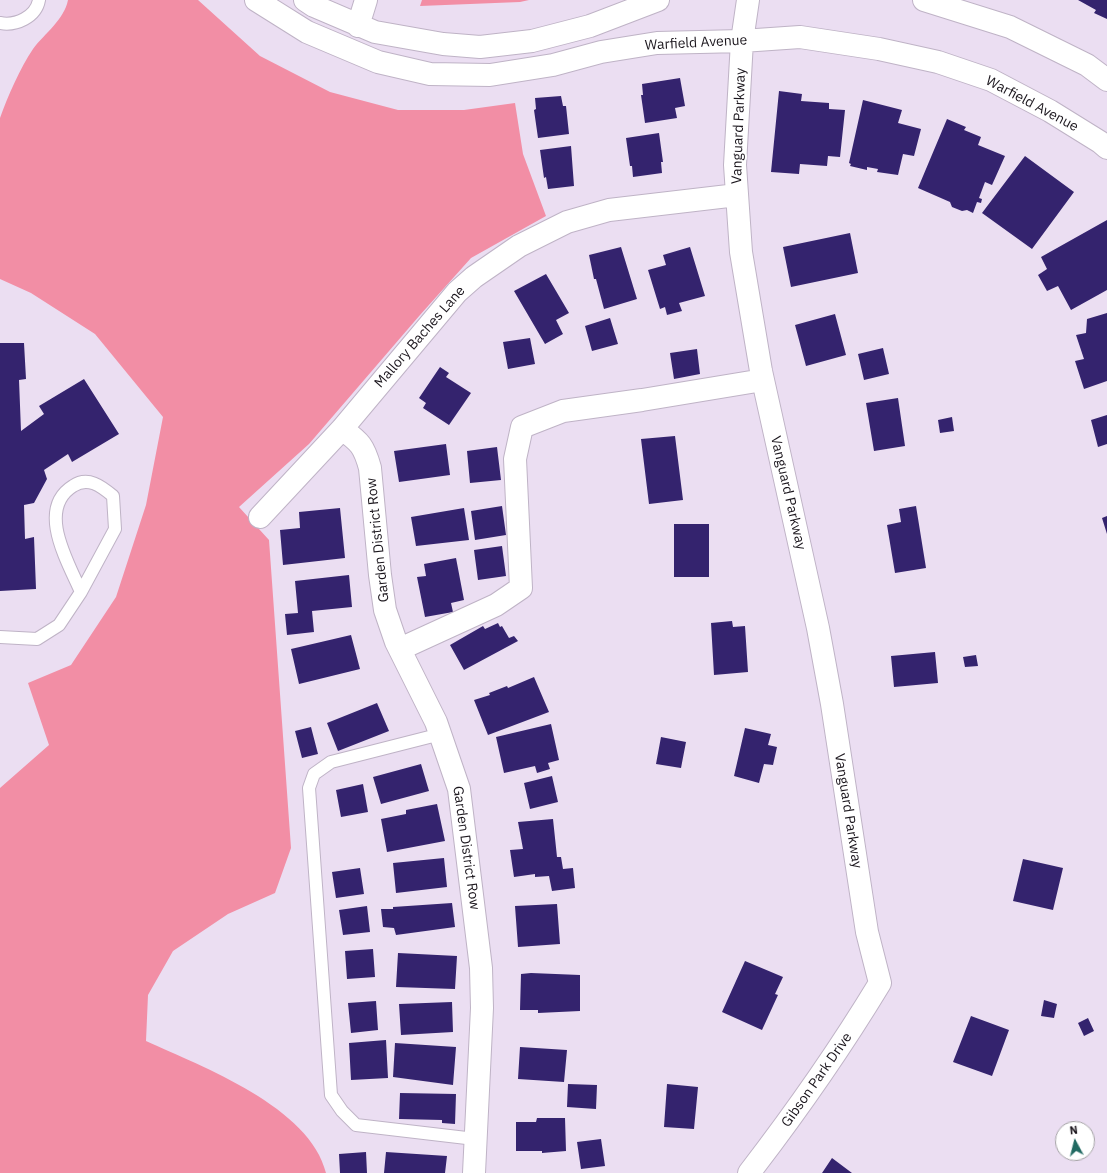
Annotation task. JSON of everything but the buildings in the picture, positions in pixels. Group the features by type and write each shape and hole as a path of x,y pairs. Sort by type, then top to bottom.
{"street":[{"name":"Warfield Avenue","path":"256,0 307,32 378,62 430,74 490,75 553,65 601,52 657,43 742,41 800,37 879,49 938,62 991,80 1050,111 1100,142 1107,148"},
{"path":"305,0 314,6 375,32 443,44 480,47 532,41 590,26 658,0"},
{"path":"358,26 366,0"},
{"name":"Vanguard Parkway","path":"748,0 742,41 735,165 741,252 763,380 818,628 832,704 867,932 880,983"},
{"path":"924,0 1010,27 1087,65 1107,80"},
{"name":"Mallory Baches Lane","path":"260,516 342,429 457,292 474,277 519,246 567,222 608,210 737,195"},
{"path":"400,649 496,605 521,588 515,459 522,427 563,412 763,380"},
{"name":"Garden District Row","path":"342,429 358,440 366,454 370,468 380,575 385,610 400,649 441,734 459,789 481,968 482,1008 474,1173"},
{"name":"Gibson Park Drive","path":"749,1173 795,1113 834,1057 880,983"}],"lane":[{"path":"0,24 28,18 35,11 39,0"},
{"path":"0,637 37,639 59,625 81,592 115,529 113,496 95,482 78,482 63,492 55,511 58,537 81,592"},
{"path":"441,734 331,762 314,774 310,788 331,1095 342,1111 356,1126 475,1139"}],"shaded area":[{"path":"68,0 198,0 260,56 330,92 398,110 464,110 515,103 523,154 546,216 471,258 309,444 239,507 269,540 291,848 275,893 228,914 173,951 148,995 146,1041 224,1077 277,1109 299,1128 316,1149 326,1173 0,1173 0,788 49,745 28,683 71,665 116,597 146,505 163,417 95,334 31,293 0,279 0,118 23,65 33,49 63,14"},
{"path":"422,0 529,0 520,2 420,6"}]}
